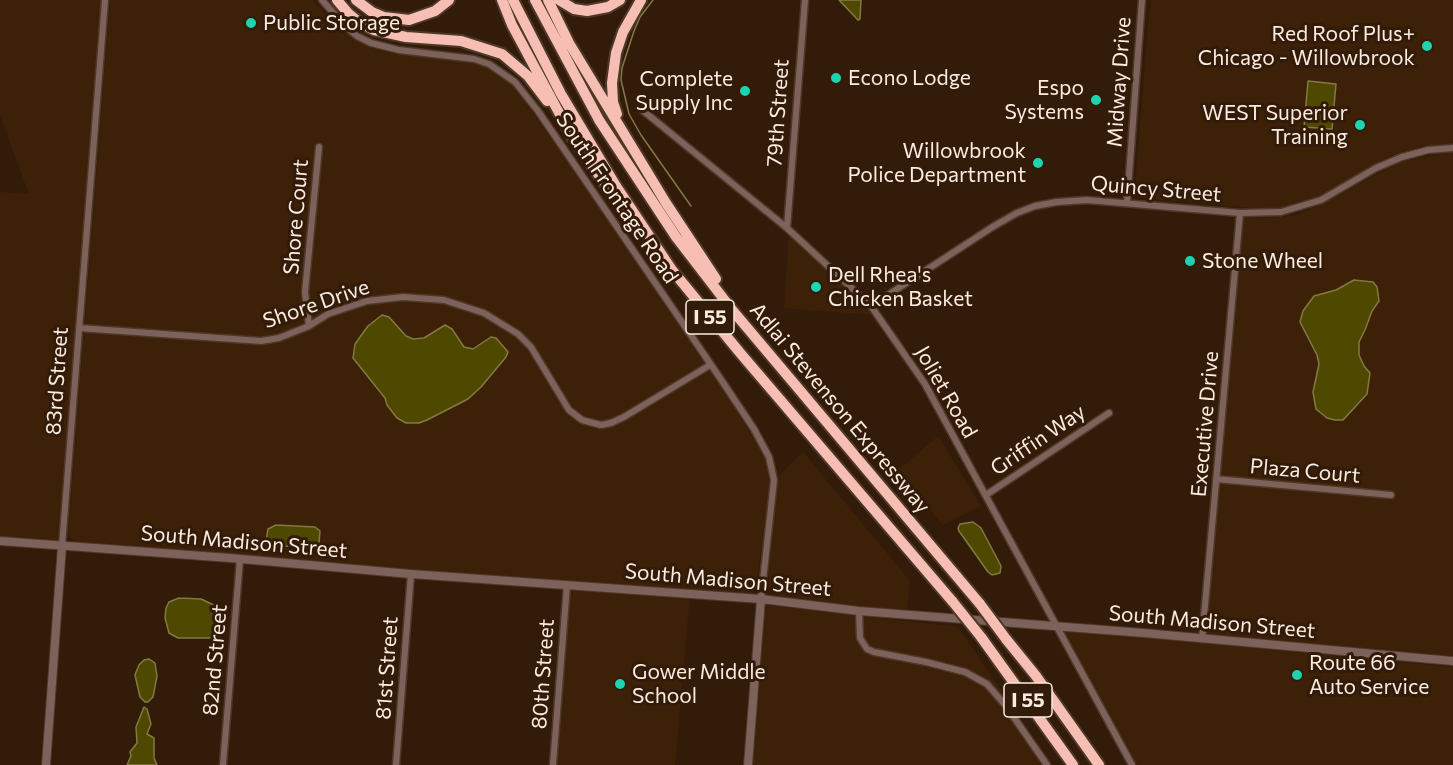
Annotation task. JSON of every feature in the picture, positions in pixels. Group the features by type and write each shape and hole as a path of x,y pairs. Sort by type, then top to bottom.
{"highway":[{"path":"337,0 354,18 374,30 406,37 461,41 502,54 528,75 641,235 672,270"},
{"path":"356,0 372,12 384,17 409,20 435,11 449,0"},
{"path":"502,0 512,25 572,137"},
{"name":"Adlai Stevenson Expressway","path":"513,0 561,94 616,186 672,270 953,602 1073,765"},
{"name":"Adlai Stevenson Expressway","path":"535,0 599,120 676,237 733,311 980,604 1036,676 1099,765"},
{"path":"548,0 569,43 666,203 725,291 733,311"},
{"path":"559,0 574,9 587,11 608,7 621,0"},
{"path":"623,131 613,102 613,66 623,32 641,0"}],"street":[{"name":"83rd Street","path":"46,765 105,0"},
{"name":"South Frontage Road","path":"322,0 345,26 357,36 371,43 399,50 474,59 502,71 515,82 546,124 754,429 770,457 773,469 771,511 760,599"},
{"name":"79th Street","path":"787,228 805,0"},
{"name":"Midway Drive","path":"1127,203 1142,0"},
{"name":"Joliet Road","path":"641,109 787,228 871,306 925,384 1132,765"},
{"name":"Shore Court","path":"309,326 305,292 319,147"},
{"name":"Quincy Street","path":"871,306 994,226 1024,210 1045,204 1067,200 1240,213 1266,213 1297,209 1326,198 1388,162 1428,150 1453,148"},
{"name":"Executive Drive","path":"1202,639 1240,213"},
{"name":"Shore Drive","path":"79,328 258,341 279,338 344,308 384,298 430,298 470,308 496,320 522,338 531,347 569,410 582,420 595,424 611,423 624,417 710,365"},
{"name":"Griffin Way","path":"986,495 1109,413"},
{"name":"Plaza Court","path":"1216,479 1391,495"},
{"name":"South Madison Street","path":"0,541 760,599 859,611 1453,661"},
{"name":"82nd Street","path":"223,765 240,559"},
{"name":"81st Street","path":"396,765 411,574"},
{"name":"80th Street","path":"553,765 567,585"},
{"path":"747,765 760,599"},
{"path":"859,611 860,638 867,649 965,672 987,684 1006,706 1047,765"}],"shaded area":[{"path":"0,0 102,0 59,541 0,537 0,192 29,194 0,115"},
{"path":"110,0 313,0 330,20 354,39 374,49 389,53 444,57 474,62 492,70 511,83 734,407 766,460 770,487 756,587 753,592 743,596 75,542 68,534"},
{"path":"839,0 861,0 860,19 858,20"},
{"path":"1152,0 1453,0 1453,144 1425,146 1389,156 1315,198 1283,207 1262,209 1140,198 1135,188"},
{"path":"1308,81 1336,84 1332,129 1304,127"},
{"path":"1453,152 1453,656 1206,634 1244,217 1294,216 1327,202 1400,162"},
{"path":"789,232 855,292 875,315 784,308"},
{"path":"1354,280 1373,282 1377,287 1379,301 1372,311 1359,342 1359,355 1370,373 1367,394 1343,420 1335,420 1327,418 1316,409 1313,392 1319,364 1317,355 1300,322 1303,311 1314,296 1336,290"},
{"path":"382,315 389,317 406,336 413,339 424,338 445,325 452,329 464,347 473,349 491,337 496,338 508,352 481,387 468,399 427,420 419,423 406,423 397,418 387,405 385,398 353,358 355,344 368,326"},
{"path":"938,436 981,506 943,525 897,471"},
{"path":"803,452 910,581 907,610 852,606 773,595 769,591 778,477"},
{"path":"973,522 981,528 1001,566 1000,573 992,575 988,572 959,531 960,524"},
{"path":"276,525 315,527 320,531 319,543 313,548 270,545 266,541 268,529"},
{"name":"Gower Middle School","path":"567,585 690,594 675,765 553,765"},
{"path":"179,598 201,599 216,606 218,627 211,638 178,638 169,633 165,618 166,608 169,602"},
{"path":"765,605 958,627 1052,765 752,765"},
{"path":"1061,629 1453,667 1453,765 1136,765"},
{"path":"149,659 155,663 157,676 153,697 145,702 140,697 135,675 139,665"},
{"path":"144,707 147,709 151,724 147,734 154,738 154,758 157,765 127,765 131,756 130,752 137,743 136,727"}],"waterway":[{"path":"653,0 640,17 634,31 622,68 621,80 629,114 691,206"}],"place":[{"name":"Public Storage","path":"251,23"},
{"name":"Red Roof Plus+ Chicago - Willowbrook","path":"1427,46"},
{"name":"Econo Lodge","path":"836,78"},
{"name":"Complete Supply Inc","path":"745,91"},
{"name":"Espo Systems","path":"1096,100"},
{"name":"WEST Superior Training","path":"1360,125"},
{"name":"Willowbrook Police Department","path":"1038,163"},
{"name":"Stone Wheel","path":"1190,261"},
{"name":"Dell Rhea's Chicken Basket","path":"816,287"},
{"name":"Route 66 Auto Service","path":"1297,675"},
{"name":"Gower Middle School","path":"620,684"}]}
